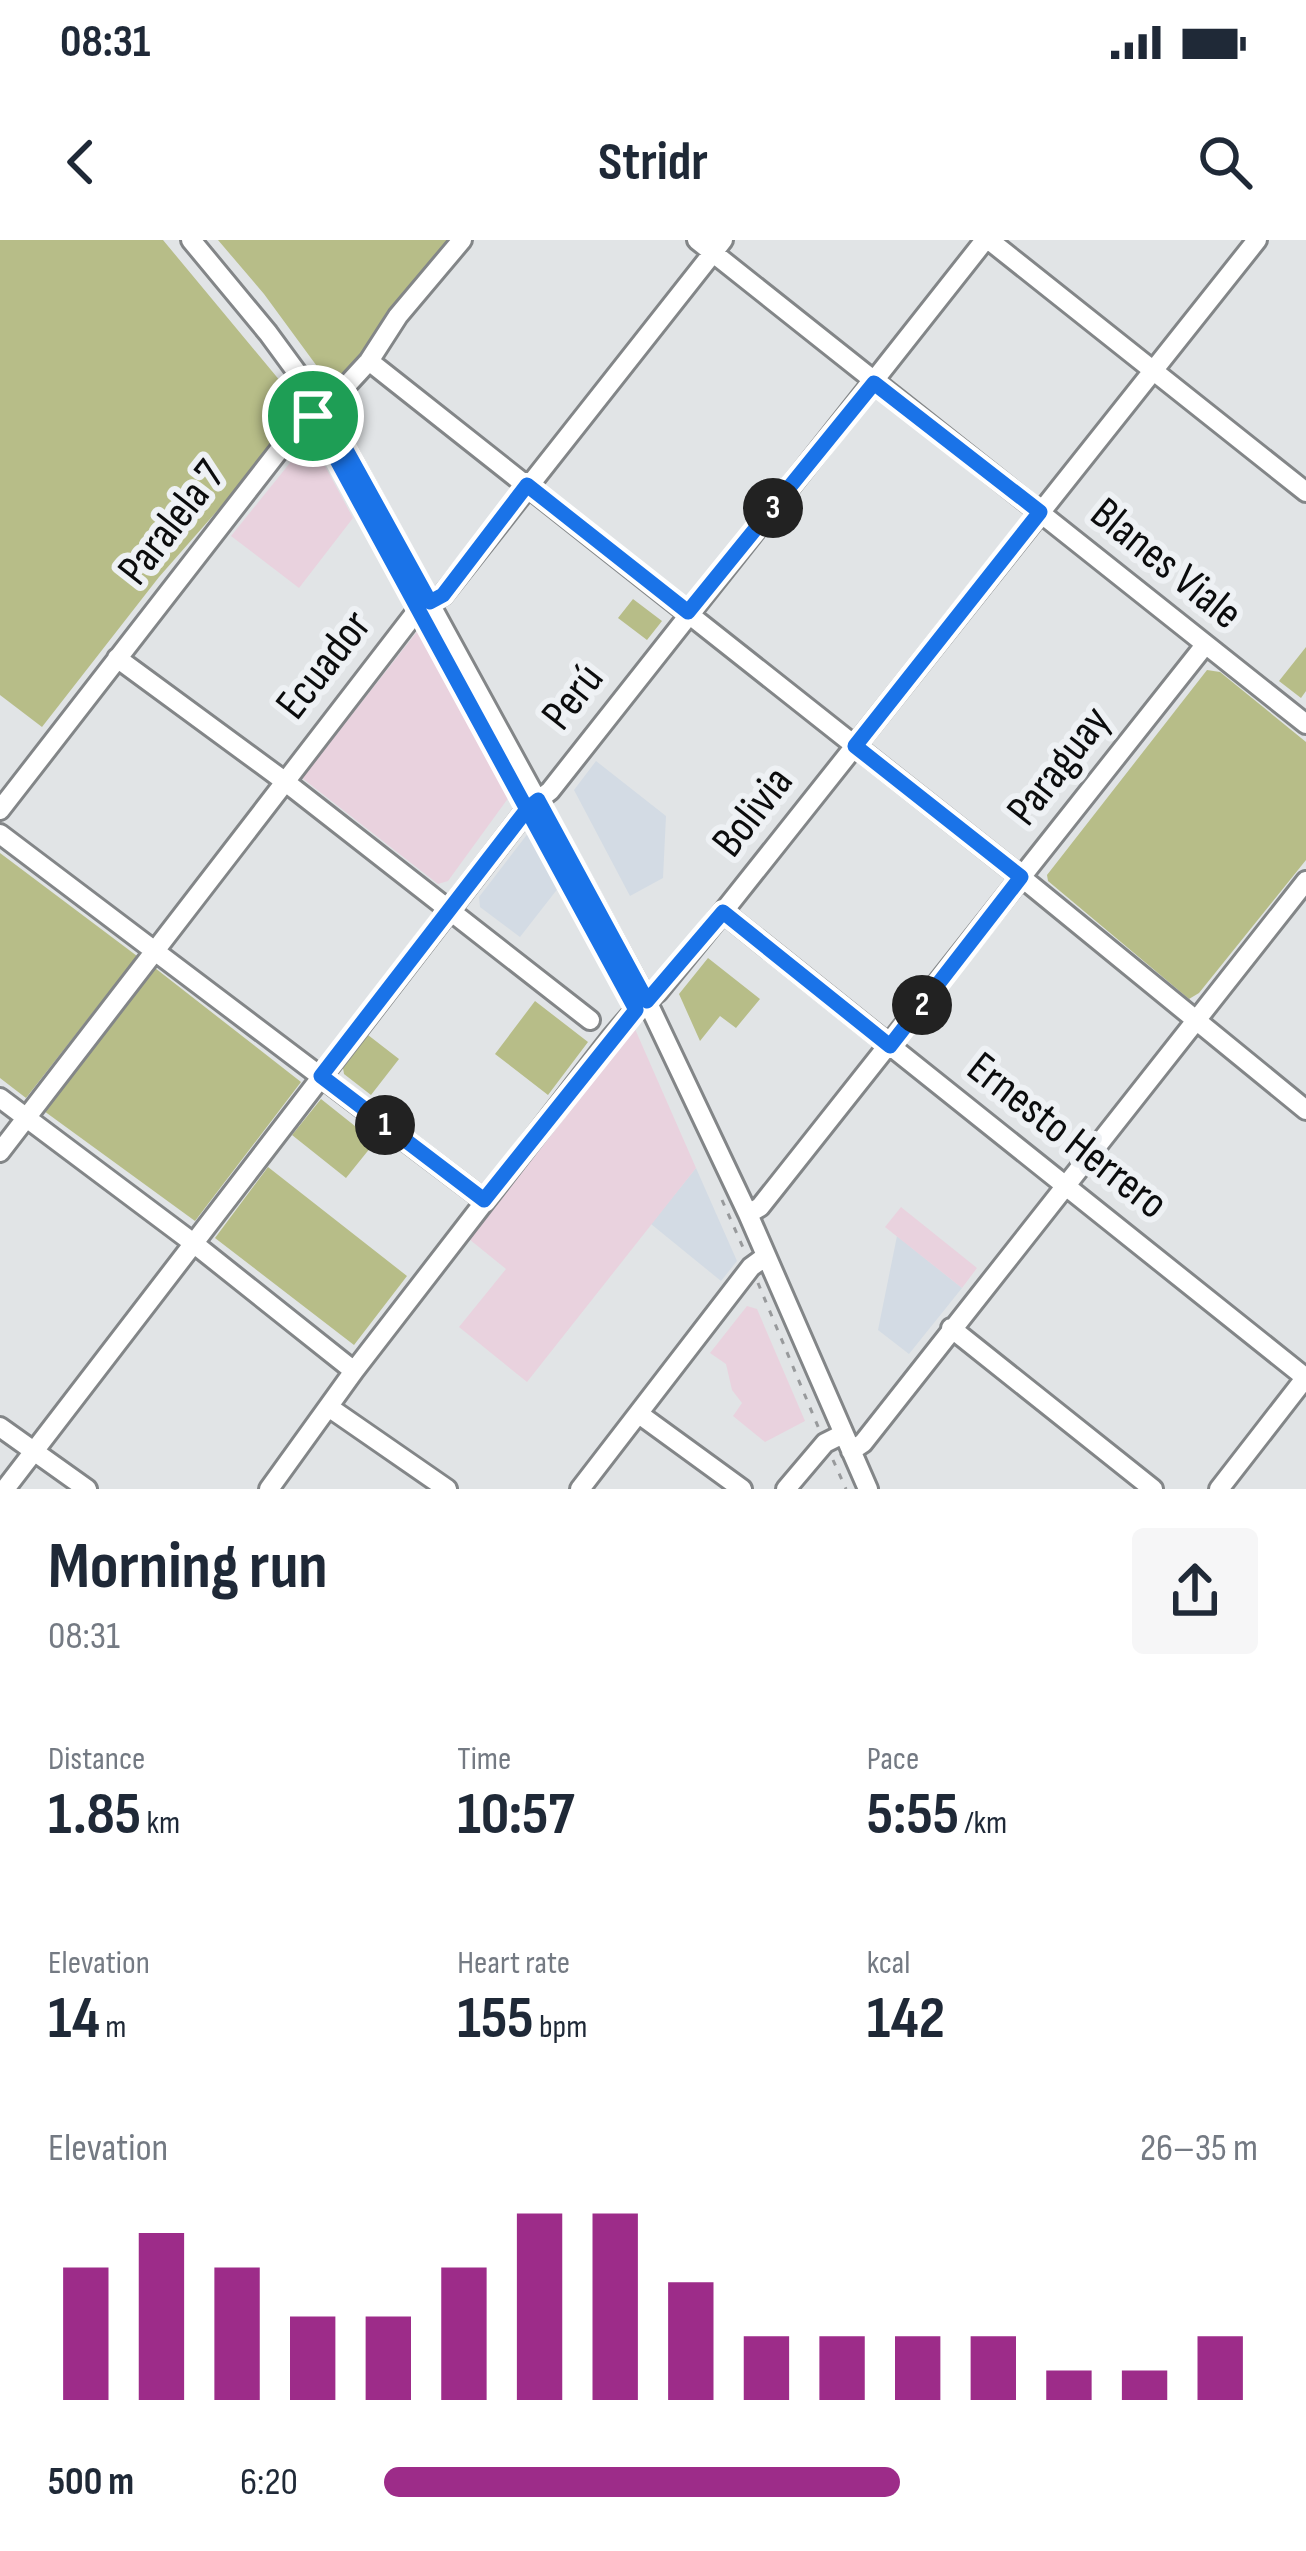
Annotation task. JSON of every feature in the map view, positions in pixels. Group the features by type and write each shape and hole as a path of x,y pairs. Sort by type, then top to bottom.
{"street":[{"path":"191,240 323,408 647,1001 748,1214 759,1261 840,1443 868,1489"},
{"name":"Paralela 7","path":"0,810 291,435 369,361 398,316 462,240"},
{"name":"Blanes Viale","path":"697,240 718,246 874,383 1306,724"},
{"path":"987,240 1306,492"},
{"name":"Perú","path":"5,1489 449,912 987,240"},
{"name":"Bolivia","path":"269,1489 611,1038 723,912 1257,240"},
{"name":"Ecuador","path":"0,1152 419,608 443,595 718,246"},
{"path":"369,361 1021,877 1306,1110"},
{"name":"Paraguay","path":"748,1214 760,1207 890,1046 1205,645"},
{"path":"117,658 283,780 590,1020"},
{"path":"0,834 484,1200"},
{"path":"785,1489 840,1443 863,1443 1306,881"},
{"name":"Ernesto Herrero","path":"723,912 1306,1378"},
{"path":"0,1098 354,1371"},
{"path":"580,1489 759,1261"},
{"path":"951,1328 1153,1489"},
{"path":"1219,1489 1306,1378"},
{"path":"330,1408 447,1489"},
{"path":"639,1414 742,1489"},
{"path":"0,1427 87,1489"}],"path":[{"path":"717,1189 759,1261 840,1443 847,1489"}],"shaded area":[{"path":"310,438 353,518 299,588 231,536"},
{"path":"423,624 509,797 448,881 438,884 302,778"},
{"path":"596,761 666,816 663,878 630,896 574,790"},
{"path":"529,832 559,887 520,937 480,907 479,897"},
{"path":"635,1029 696,1168 527,1382 459,1327 506,1269 469,1239"},
{"path":"696,1168 737,1261 721,1281 651,1224"},
{"path":"901,1207 977,1268 962,1288 885,1227"},
{"path":"897,1236 962,1288 909,1354 878,1330"},
{"path":"747,1306 757,1309 805,1421 765,1442 733,1416 742,1403 732,1390 726,1364 710,1353"}],"green space":[{"path":"0,240 163,240 305,411 159,577 42,727 0,695"},
{"path":"218,240 451,240 337,386 330,384"},
{"path":"633,599 662,621 647,640 618,618"},
{"path":"1306,647 1306,691 1301,698 1279,681"},
{"path":"1207,670 1220,672 1306,742 1306,860 1199,993 1189,999 1048,881 1047,875"},
{"path":"0,853 137,956 26,1098 0,1078"},
{"path":"708,958 760,999 736,1028 720,1016 700,1041 679,994"},
{"path":"155,968 301,1082 195,1221 44,1111"},
{"path":"535,1001 588,1042 548,1095 495,1054"},
{"path":"368,1035 399,1059 371,1095 344,1074 343,1068"},
{"path":"321,1099 375,1142 346,1178 292,1135"},
{"path":"268,1167 407,1276 354,1345 215,1238"}],"route":[{"path":"313,416 323,408 430,602 443,595 527,485 688,612 874,383 1040,512 855,746 1021,877 890,1046 723,912 647,1001 538,800 528,808 321,1076 484,1200 636,1010 528,808 313,416"}]}
